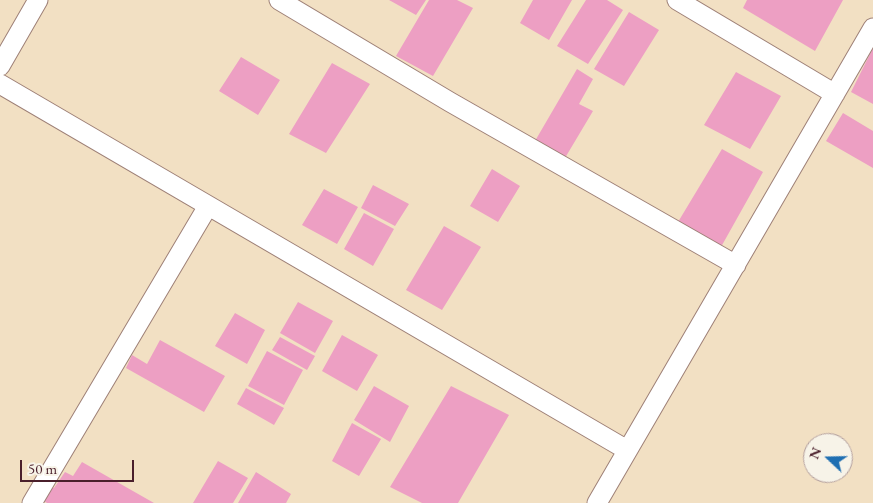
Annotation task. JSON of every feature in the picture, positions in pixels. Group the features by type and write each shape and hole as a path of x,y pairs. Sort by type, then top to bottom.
{"street":[{"path":"0,66 38,0"},
{"path":"279,0 450,102 736,265"},
{"path":"677,0 835,94"},
{"path":"597,503 626,450 873,28"},
{"path":"0,84 626,450"},
{"path":"32,503 208,206"}],"building":[{"path":"389,0 426,0 416,15"},
{"path":"429,0 457,0 473,8 433,76 396,56"},
{"path":"533,0 572,0 549,40 520,23"},
{"path":"586,0 607,0 623,10 588,64 557,46"},
{"path":"747,0 843,0 815,51 743,8"},
{"path":"629,12 659,30 624,86 594,69"},
{"path":"873,48 873,104 851,92"},
{"path":"241,57 280,80 258,115 219,91"},
{"path":"332,63 370,84 326,153 289,134"},
{"path":"577,69 593,79 579,104 593,111 565,158 535,141"},
{"path":"736,72 781,96 750,149 704,125"},
{"path":"843,113 873,131 873,168 826,141"},
{"path":"722,149 763,172 721,247 678,222"},
{"path":"492,169 520,186 498,222 470,206"},
{"path":"373,185 409,204 395,226 361,208"},
{"path":"324,189 358,207 337,244 302,225"},
{"path":"364,213 394,229 373,266 344,249"},
{"path":"444,226 481,247 442,310 406,290"},
{"path":"298,302 333,321 315,353 280,333"},
{"path":"235,313 265,330 247,364 215,346"},
{"path":"342,335 378,355 357,391 322,371"},
{"path":"280,337 315,356 307,370 272,350"},
{"path":"160,340 225,376 204,412 126,368 132,355 147,364"},
{"path":"267,351 303,370 284,405 248,386"},
{"path":"374,386 409,406 390,442 354,420"},
{"path":"451,386 509,415 458,503 422,503 390,487"},
{"path":"246,388 284,408 274,425 237,404"},
{"path":"352,423 381,439 359,476 332,461"},
{"path":"218,461 248,478 233,503 193,503"},
{"path":"82,462 154,503 47,503 41,499 49,486 54,488 65,472 73,476"},
{"path":"256,472 291,494 286,503 238,503"}]}
